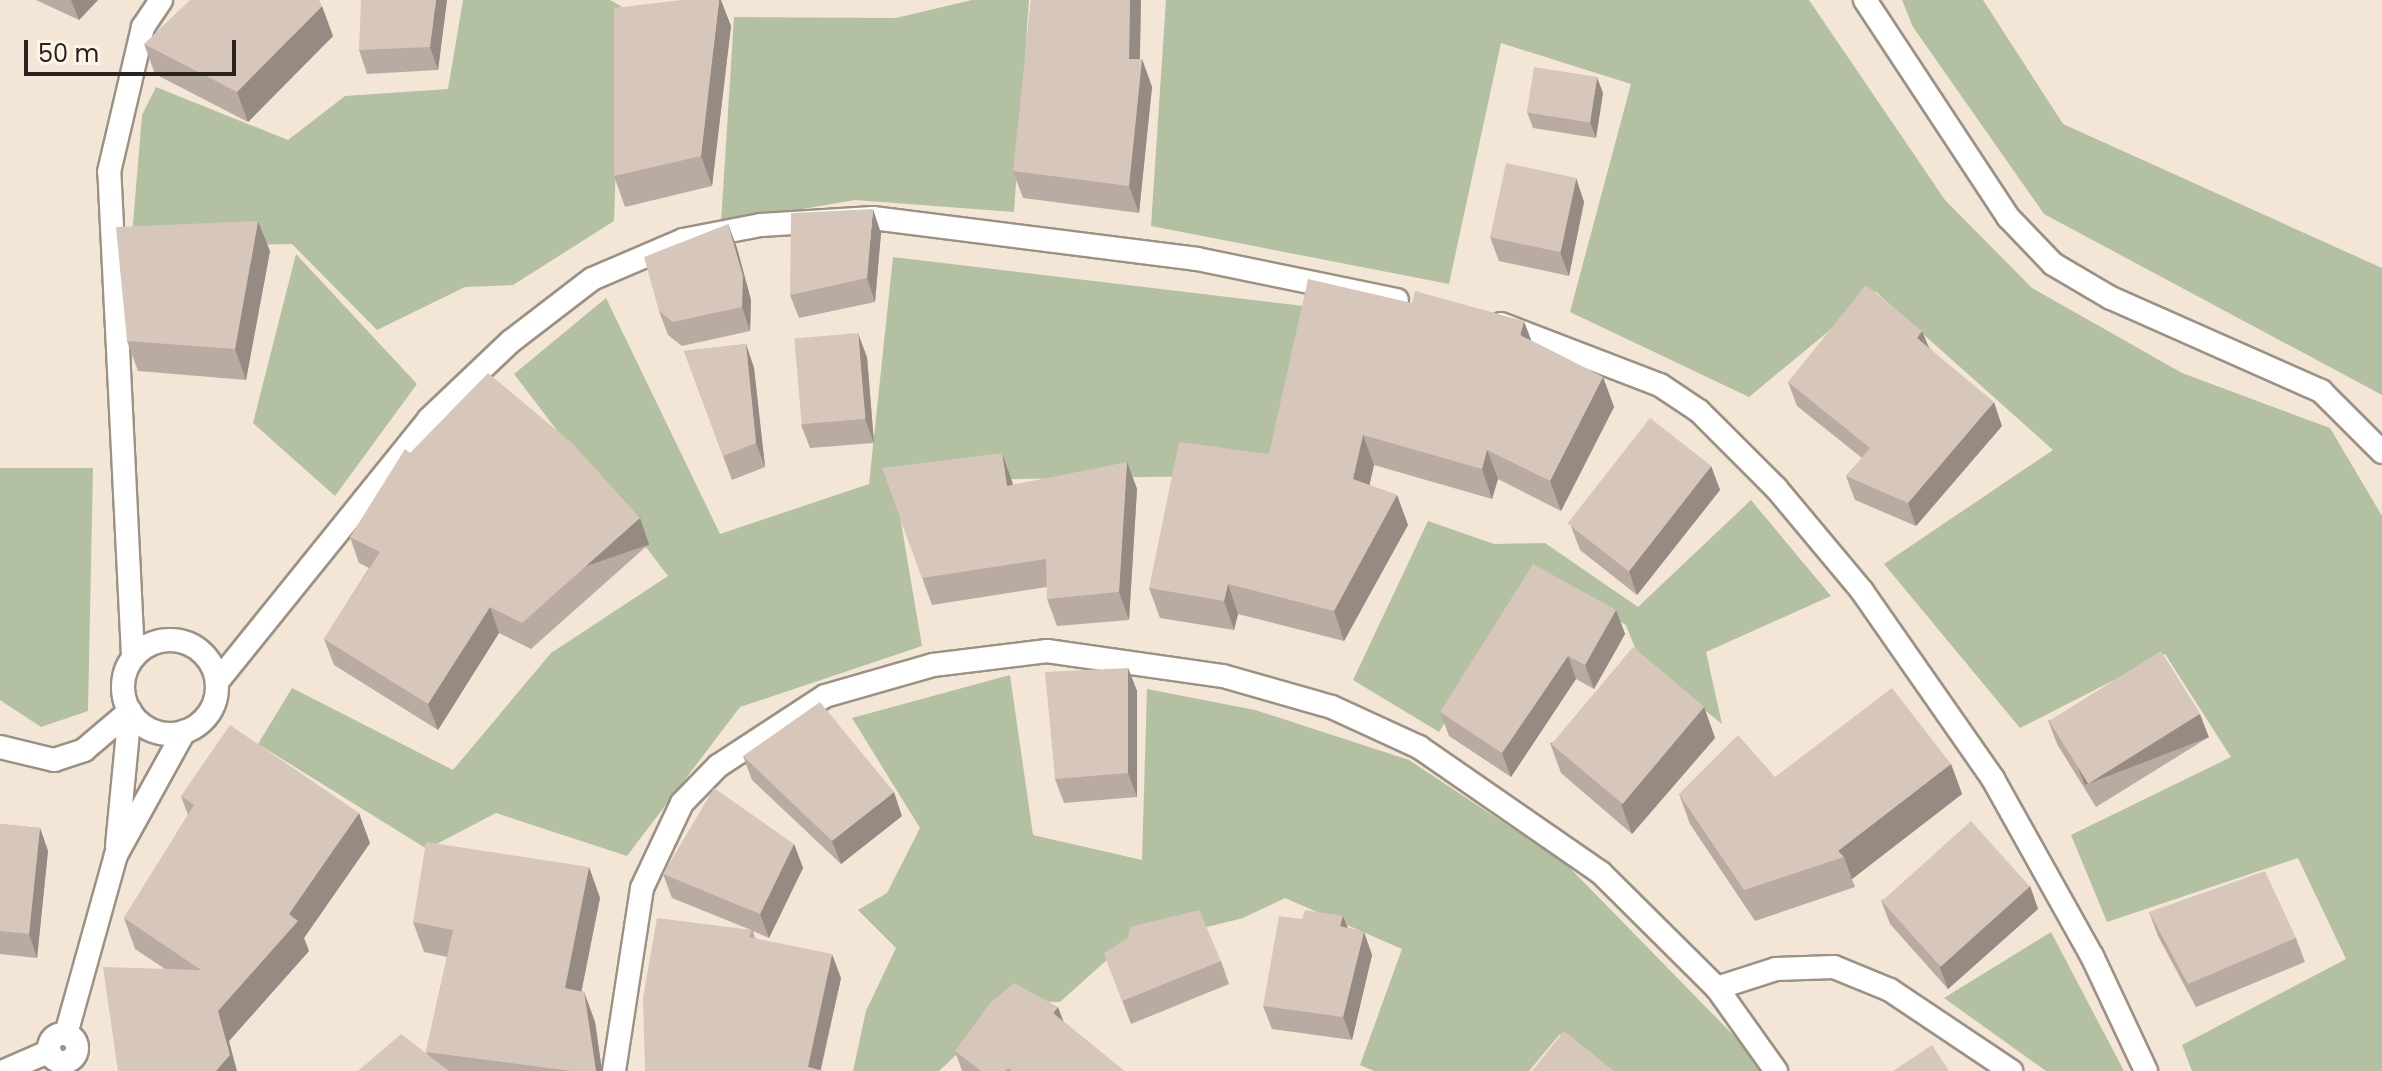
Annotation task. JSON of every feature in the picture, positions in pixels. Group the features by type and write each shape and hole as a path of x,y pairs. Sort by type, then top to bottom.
{"street":[{"path":"4,1071 67,1060 53,1039 66,1034 116,855 130,711 124,683 133,656 109,172 143,27 161,0"},
{"path":"1865,0 2008,217 2053,264 2111,298 2321,391 2382,452"},
{"path":"116,855 184,732 210,713 217,682 429,419 490,361 592,279 683,240 761,225 873,218 1197,259 1426,306"},
{"path":"1471,317 1531,332 1660,385 1699,411 1776,488 1862,591 1993,779 2085,942 2146,1071"},
{"path":"133,656 160,641 191,645 217,682"},
{"path":"614,1071 642,888 682,803 718,766 825,696 933,665 1047,651 1223,676 1332,707 1419,747 1601,873 1717,988 1776,1071"},
{"path":"130,711 152,731 184,732"},
{"path":"0,747 54,760 84,750 130,711"},
{"path":"1717,988 1776,969 1834,967 1890,990 2011,1071"}],"green space":[{"path":"463,0 610,0 621,6 614,221 513,285 465,287 377,330 292,244 131,247 142,115 156,87 288,140 345,96 448,89"},
{"path":"972,0 1029,0 1014,212 855,200 721,223 734,17 896,18"},
{"path":"1166,0 1809,0 1945,200 2032,288 2182,373 2330,428 2382,516 2382,1071 2192,1071 2182,1045 2346,959 2298,858 2107,922 2071,835 2231,757 2165,654 2020,728 1884,564 2053,450 1876,292 1749,397 1570,312 1631,84 1501,43 1449,284 1151,226"},
{"path":"1902,0 1983,0 2063,124 2382,268 2382,395 2044,214 1913,27"},
{"path":"296,254 417,384 335,496 253,423"},
{"path":"893,257 1312,307 1272,475 894,481 922,646 740,707 627,856 496,813 427,849 258,744 292,688 453,770 551,653 668,576 514,374 606,298 720,534 869,484"},
{"path":"0,468 93,468 88,711 41,727 0,700"},
{"path":"1751,500 1831,596 1706,652 1722,724 1639,658 1626,625 1536,576 1439,732 1353,680 1428,521 1494,544 1545,543 1638,607"},
{"path":"1010,675 1033,835 1142,860 1147,689 1255,710 1409,760 1566,864 1739,1041 1759,1071 1604,1071 1560,1034 1529,1071 1374,1071 1360,1065 1402,949 1285,898 1243,918 1119,949 1060,1002 1014,1001 939,1071 853,1071 866,1011 896,948 858,910 887,893 920,828 852,718"},
{"path":"2051,932 2124,1071 2046,1071 1944,998"}],"building":[{"path":"190,0 319,0 322,6 237,92 144,44"},
{"path":"361,0 436,0 430,47 359,50"},
{"path":"681,0 719,0 701,156 614,176 614,8"},
{"path":"1031,0 1130,0 1129,59 1142,59 1129,186 1013,171"},
{"path":"1534,67 1597,77 1590,122 1527,112"},
{"path":"1506,163 1576,178 1561,252 1490,237"},
{"path":"873,209 867,278 790,295 791,213"},
{"path":"258,221 235,349 127,341 116,227"},
{"path":"728,224 743,276 742,307 673,322 659,311 644,257"},
{"path":"1308,279 1412,303 1415,291 1524,321 1520,335 1603,377 1550,481 1487,450 1482,469 1363,435 1353,479 1397,495 1334,611 1228,584 1224,601 1149,588 1179,442 1269,454"},
{"path":"1866,285 1922,331 1917,338 1994,402 1908,503 1846,476 1870,448 1788,382"},
{"path":"858,333 865,419 802,424 794,339"},
{"path":"746,344 756,443 723,456 684,351"},
{"path":"488,373 573,444 640,518 522,623 490,607 428,704 324,639 380,552 350,537 405,449 410,453"},
{"path":"1650,418 1711,466 1629,572 1568,524"},
{"path":"1002,453 1007,486 1127,462 1119,592 1047,599 1046,559 922,578 882,468"},
{"path":"1533,564 1616,610 1585,665 1568,656 1502,753 1440,712"},
{"path":"1633,647 1704,707 1623,804 1551,744"},
{"path":"2161,651 2200,714 2088,784 2049,721"},
{"path":"1128,668 1128,773 1055,779 1045,672"},
{"path":"1892,688 1951,764 1838,851 1844,857 1744,890 1679,794 1738,735 1775,777"},
{"path":"820,702 894,792 832,841 743,756"},
{"path":"230,725 359,813 289,914 298,921 218,1011 230,1055 216,1071 118,1071 103,967 201,970 124,918 194,805 181,796"},
{"path":"714,788 794,844 760,914 663,874"},
{"path":"1971,821 2030,886 1941,967 1882,901"},
{"path":"0,824 40,828 29,934 0,931"},
{"path":"426,842 589,867 565,988 584,992 596,1071 572,1071 426,1052 453,930 413,922"},
{"path":"2265,871 2296,938 2188,984 2149,912"},
{"path":"1199,910 1221,961 1122,1001 1104,953 1128,938 1130,927"},
{"path":"1305,910 1343,916 1340,926 1364,932 1343,1017 1263,1006 1279,916 1302,919"},
{"path":"657,918 752,930 749,937 832,954 808,1067 824,1071 645,1071 643,998"},
{"path":"1014,983 1058,1007 1053,1013 1124,1071 1012,1071 1008,1068 1005,1071 981,1071 955,1051 990,1003"},
{"path":"1564,1031 1614,1071 1532,1071"},
{"path":"401,1034 449,1071 358,1071"},
{"path":"1932,1045 1949,1071 1893,1071"}]}
